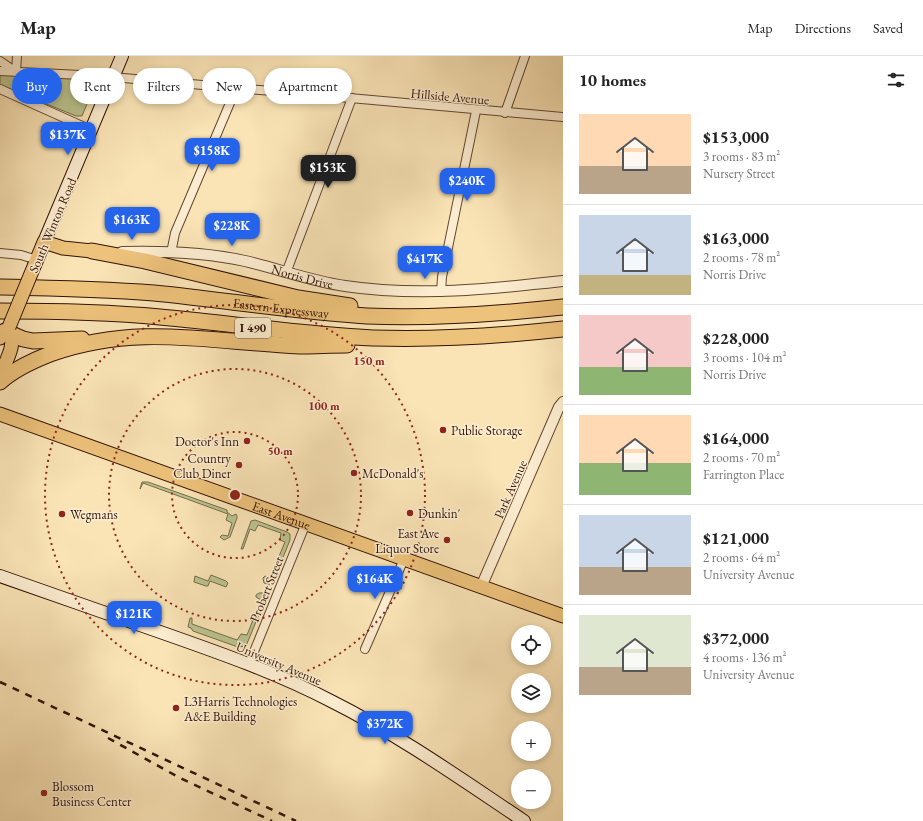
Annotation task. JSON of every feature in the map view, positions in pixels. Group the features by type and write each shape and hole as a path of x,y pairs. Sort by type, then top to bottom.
{"highway":[{"path":"92,251 138,260 298,298 414,316"},
{"name":"Eastern Expressway","path":"0,287 77,288 130,291 322,313 414,316 491,314 563,307"},
{"name":"Eastern Expressway","path":"0,311 129,314 298,333 398,338 452,338 563,329"},
{"path":"6,332 23,339 33,341 184,336 307,346 347,345 452,338"},
{"path":"0,382 23,366 54,353 90,343 131,337"}],"main road":[{"name":"South Winton Road","path":"117,68 122,56"},
{"name":"South Winton Road","path":"0,375 11,348 6,332 102,104"},
{"name":"Norris Drive","path":"44,242 63,248 92,251"},
{"name":"East Avenue","path":"0,414 563,616"},
{"name":"University Avenue","path":"0,576 249,664 313,692 361,717 413,747 524,821"}],"street":[{"path":"16,68 17,56"},
{"path":"505,113 525,56"},
{"path":"0,62 12,70"},
{"name":"Hillside Avenue","path":"0,71 12,72"},
{"name":"Hillside Avenue","path":"125,79 202,86"},
{"path":"0,89 92,130"},
{"name":"Hillside Avenue","path":"352,98 476,111 563,118"},
{"path":"171,252 175,233 230,104"},
{"path":"286,273 350,104"},
{"path":"441,292 444,270 476,111"},
{"name":"Norris Drive","path":"92,251 171,252 232,258 321,282 355,288 441,292 481,290 563,281"},
{"path":"0,253 21,255 36,262"},
{"name":"Park Avenue","path":"481,587 556,414 563,402"},
{"name":"Probert Street","path":"249,664 306,523"},
{"path":"365,649 404,559"}],"green space":[{"path":"0,75 12,75 12,90 0,85"},
{"path":"62,77 70,78 70,104 87,104 82,116 76,116 47,104 62,104"},
{"path":"142,482 148,482 227,510 227,512 232,516 236,514 237,518 230,537 224,540 220,537 222,535 228,536 232,523 226,520 228,514 143,483 140,489"},
{"path":"255,520 290,534 290,540 272,585 264,583 263,578 265,576 270,578 285,542 280,540 281,533 258,525 255,531 250,529 243,549 241,549 251,521"},
{"path":"211,575 226,581 228,583 226,587 210,581 208,586 194,582 195,576 208,581"},
{"path":"259,593 264,593 267,595 246,646 238,647 193,631 188,627 190,618 192,618 192,624 237,640 241,634 247,635 261,600 256,597"}],"railway":[{"path":"0,682 296,821"},
{"path":"108,738 180,778 272,821"}],"place":[{"name":"Public Storage","path":"443,430"},
{"name":"Doctor's Inn","path":"247,441"},
{"name":"Country Club Diner","path":"239,465"},
{"name":"McDonald's","path":"354,473"},
{"name":"Dunkin'","path":"410,513"},
{"name":"Wegmans","path":"62,514"},
{"name":"East Ave Liquor Store","path":"447,540"},
{"name":"L3Harris Technologies A&E Building","path":"176,708"},
{"name":"Blossom Business Center","path":"44,793"}]}
